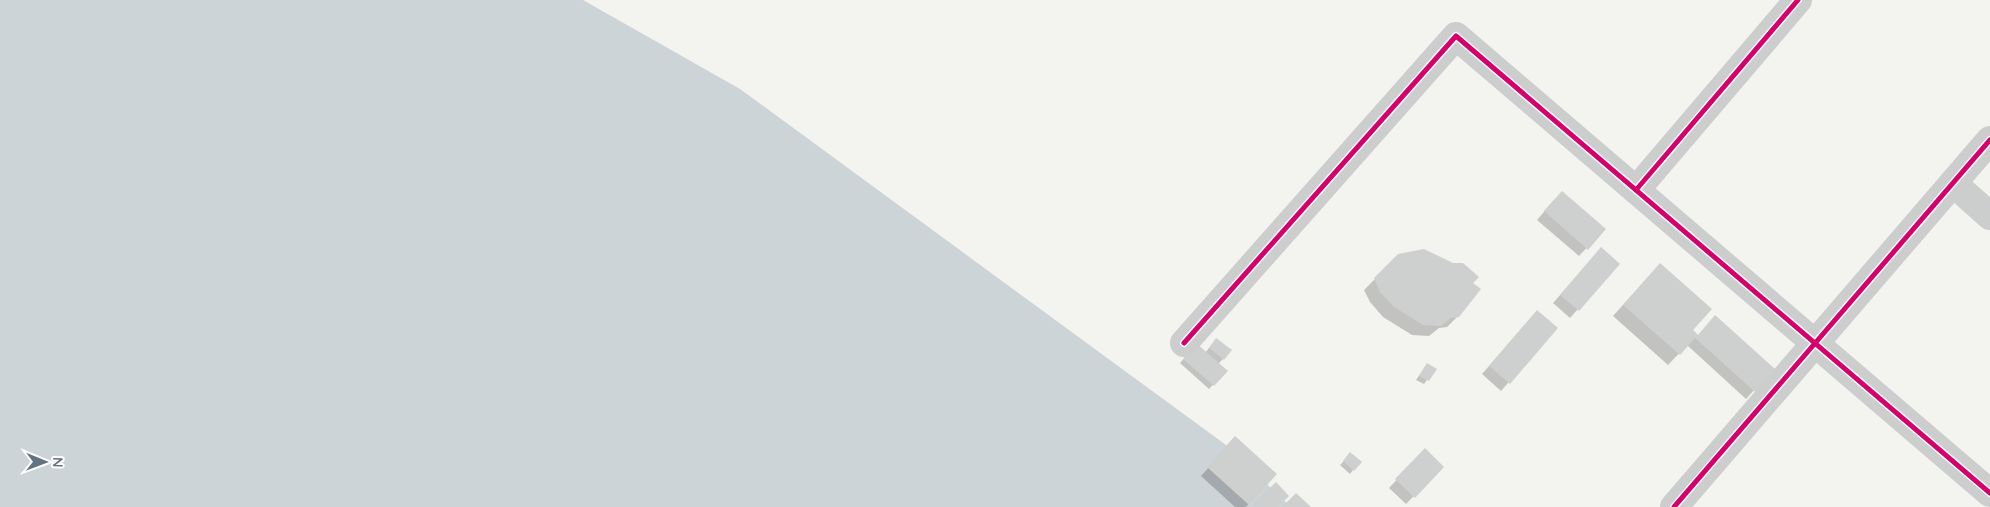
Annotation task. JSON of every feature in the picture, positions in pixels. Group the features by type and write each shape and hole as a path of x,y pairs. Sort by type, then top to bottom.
{"street":[{"path":"1636,190 1798,0"},
{"path":"1184,342 1456,36 1990,493"},
{"path":"1674,507 1990,140"},
{"path":"1953,183 1990,216"}],"shaded area":[{"path":"0,0 583,0 740,89 1226,445 1291,507 0,507"}],"building":[{"path":"1562,191 1606,229 1588,250 1544,211"},
{"path":"1601,247 1620,264 1579,311 1560,295"},
{"path":"1424,249 1453,263 1463,263 1479,277 1473,283 1481,289 1459,317 1451,318 1441,326 1423,325 1394,307 1380,292 1374,278 1398,254"},
{"path":"1660,263 1712,309 1693,330 1698,335 1715,315 1775,369 1755,392 1695,338 1680,355 1623,305"},
{"path":"1537,310 1558,328 1510,384 1489,366"},
{"path":"1216,338 1232,350 1224,360 1209,348"},
{"path":"1196,343 1228,371 1214,386 1183,359"},
{"path":"1427,363 1437,369 1429,381 1419,376"},
{"path":"1235,436 1277,474 1249,505 1207,467"},
{"path":"1425,448 1444,467 1415,498 1395,479"},
{"path":"1350,452 1362,462 1354,471 1343,461"},
{"path":"1276,482 1289,496 1278,507 1250,507"},
{"path":"1296,493 1311,507 1282,507"}],"cycle path":[{"path":"1636,190 1798,0"},
{"path":"1184,343 1456,36 1990,493"},
{"path":"1674,507 1990,140"}]}
